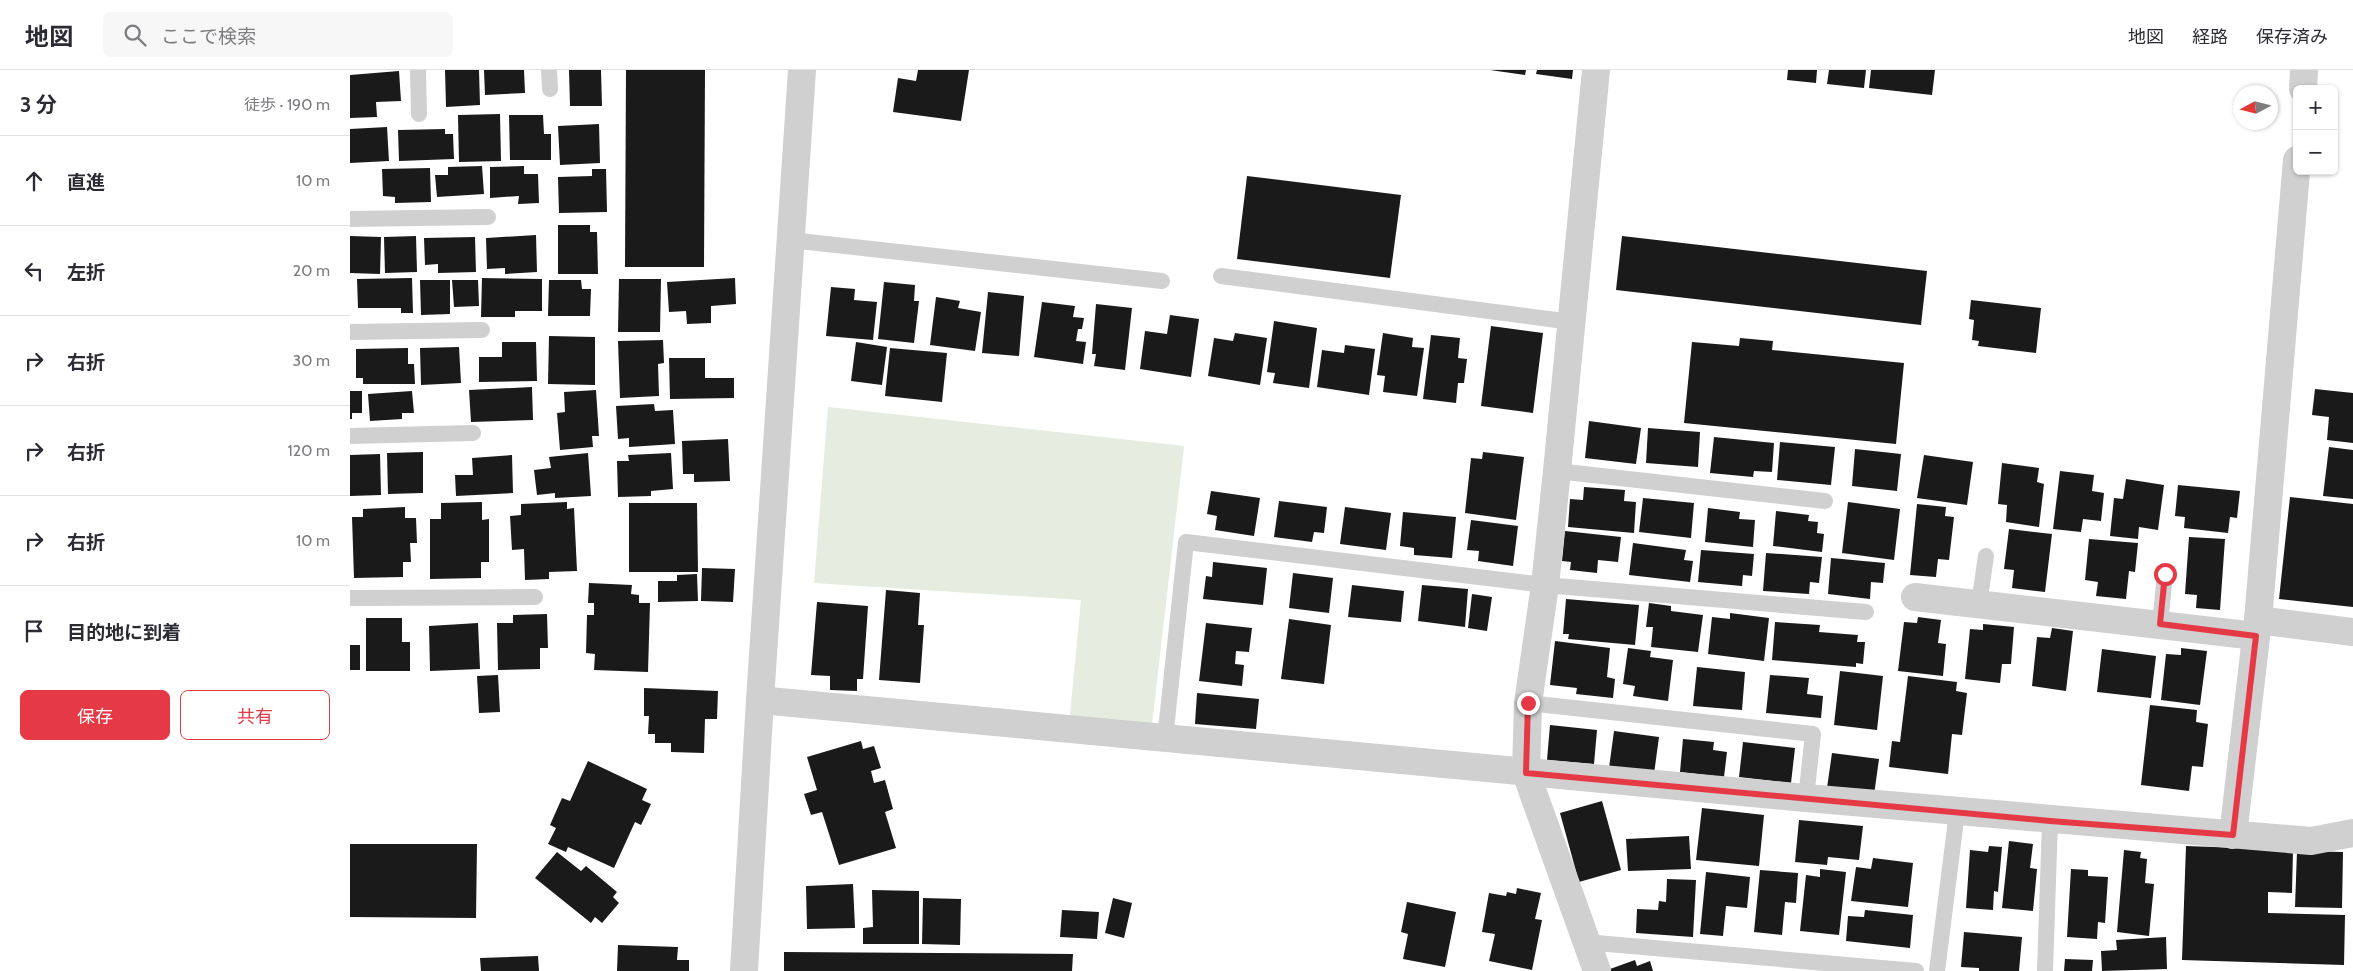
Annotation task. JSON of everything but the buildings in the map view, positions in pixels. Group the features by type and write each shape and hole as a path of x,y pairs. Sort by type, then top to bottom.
{"street":[{"path":"744,971 802,70"},
{"path":"1596,70 1545,585 1528,703 1526,773 1585,942 1597,971"},
{"path":"2303,85 2304,70"},
{"path":"2233,835 2257,628 2296,175"},
{"path":"1915,597 2160,624 2353,632"},
{"path":"760,700 2050,821 2311,841 2353,833"}],"lane":[{"path":"418,70 419,114"},
{"path":"549,70 550,89"},
{"path":"350,219 488,218"},
{"path":"790,240 1162,281"},
{"path":"1221,276 1572,322"},
{"path":"350,332 482,330"},
{"path":"350,436 473,433"},
{"path":"1557,471 1825,501"},
{"path":"1165,739 1186,542 1545,585 1866,612"},
{"path":"1979,604 1986,556"},
{"path":"2160,624 2165,574"},
{"path":"350,598 535,598"},
{"path":"1528,703 1813,734 1806,798"},
{"path":"1937,971 1957,812"},
{"path":"2045,971 2050,821"},
{"path":"1585,942 1916,971"}],"shaded area":[{"path":"828,407 1184,446 1152,725 1070,715 1081,600 814,583"}],"route":[{"path":"1528,703 1526,773 2050,821 2233,835 2256,636 2160,624 2165,574"}]}
